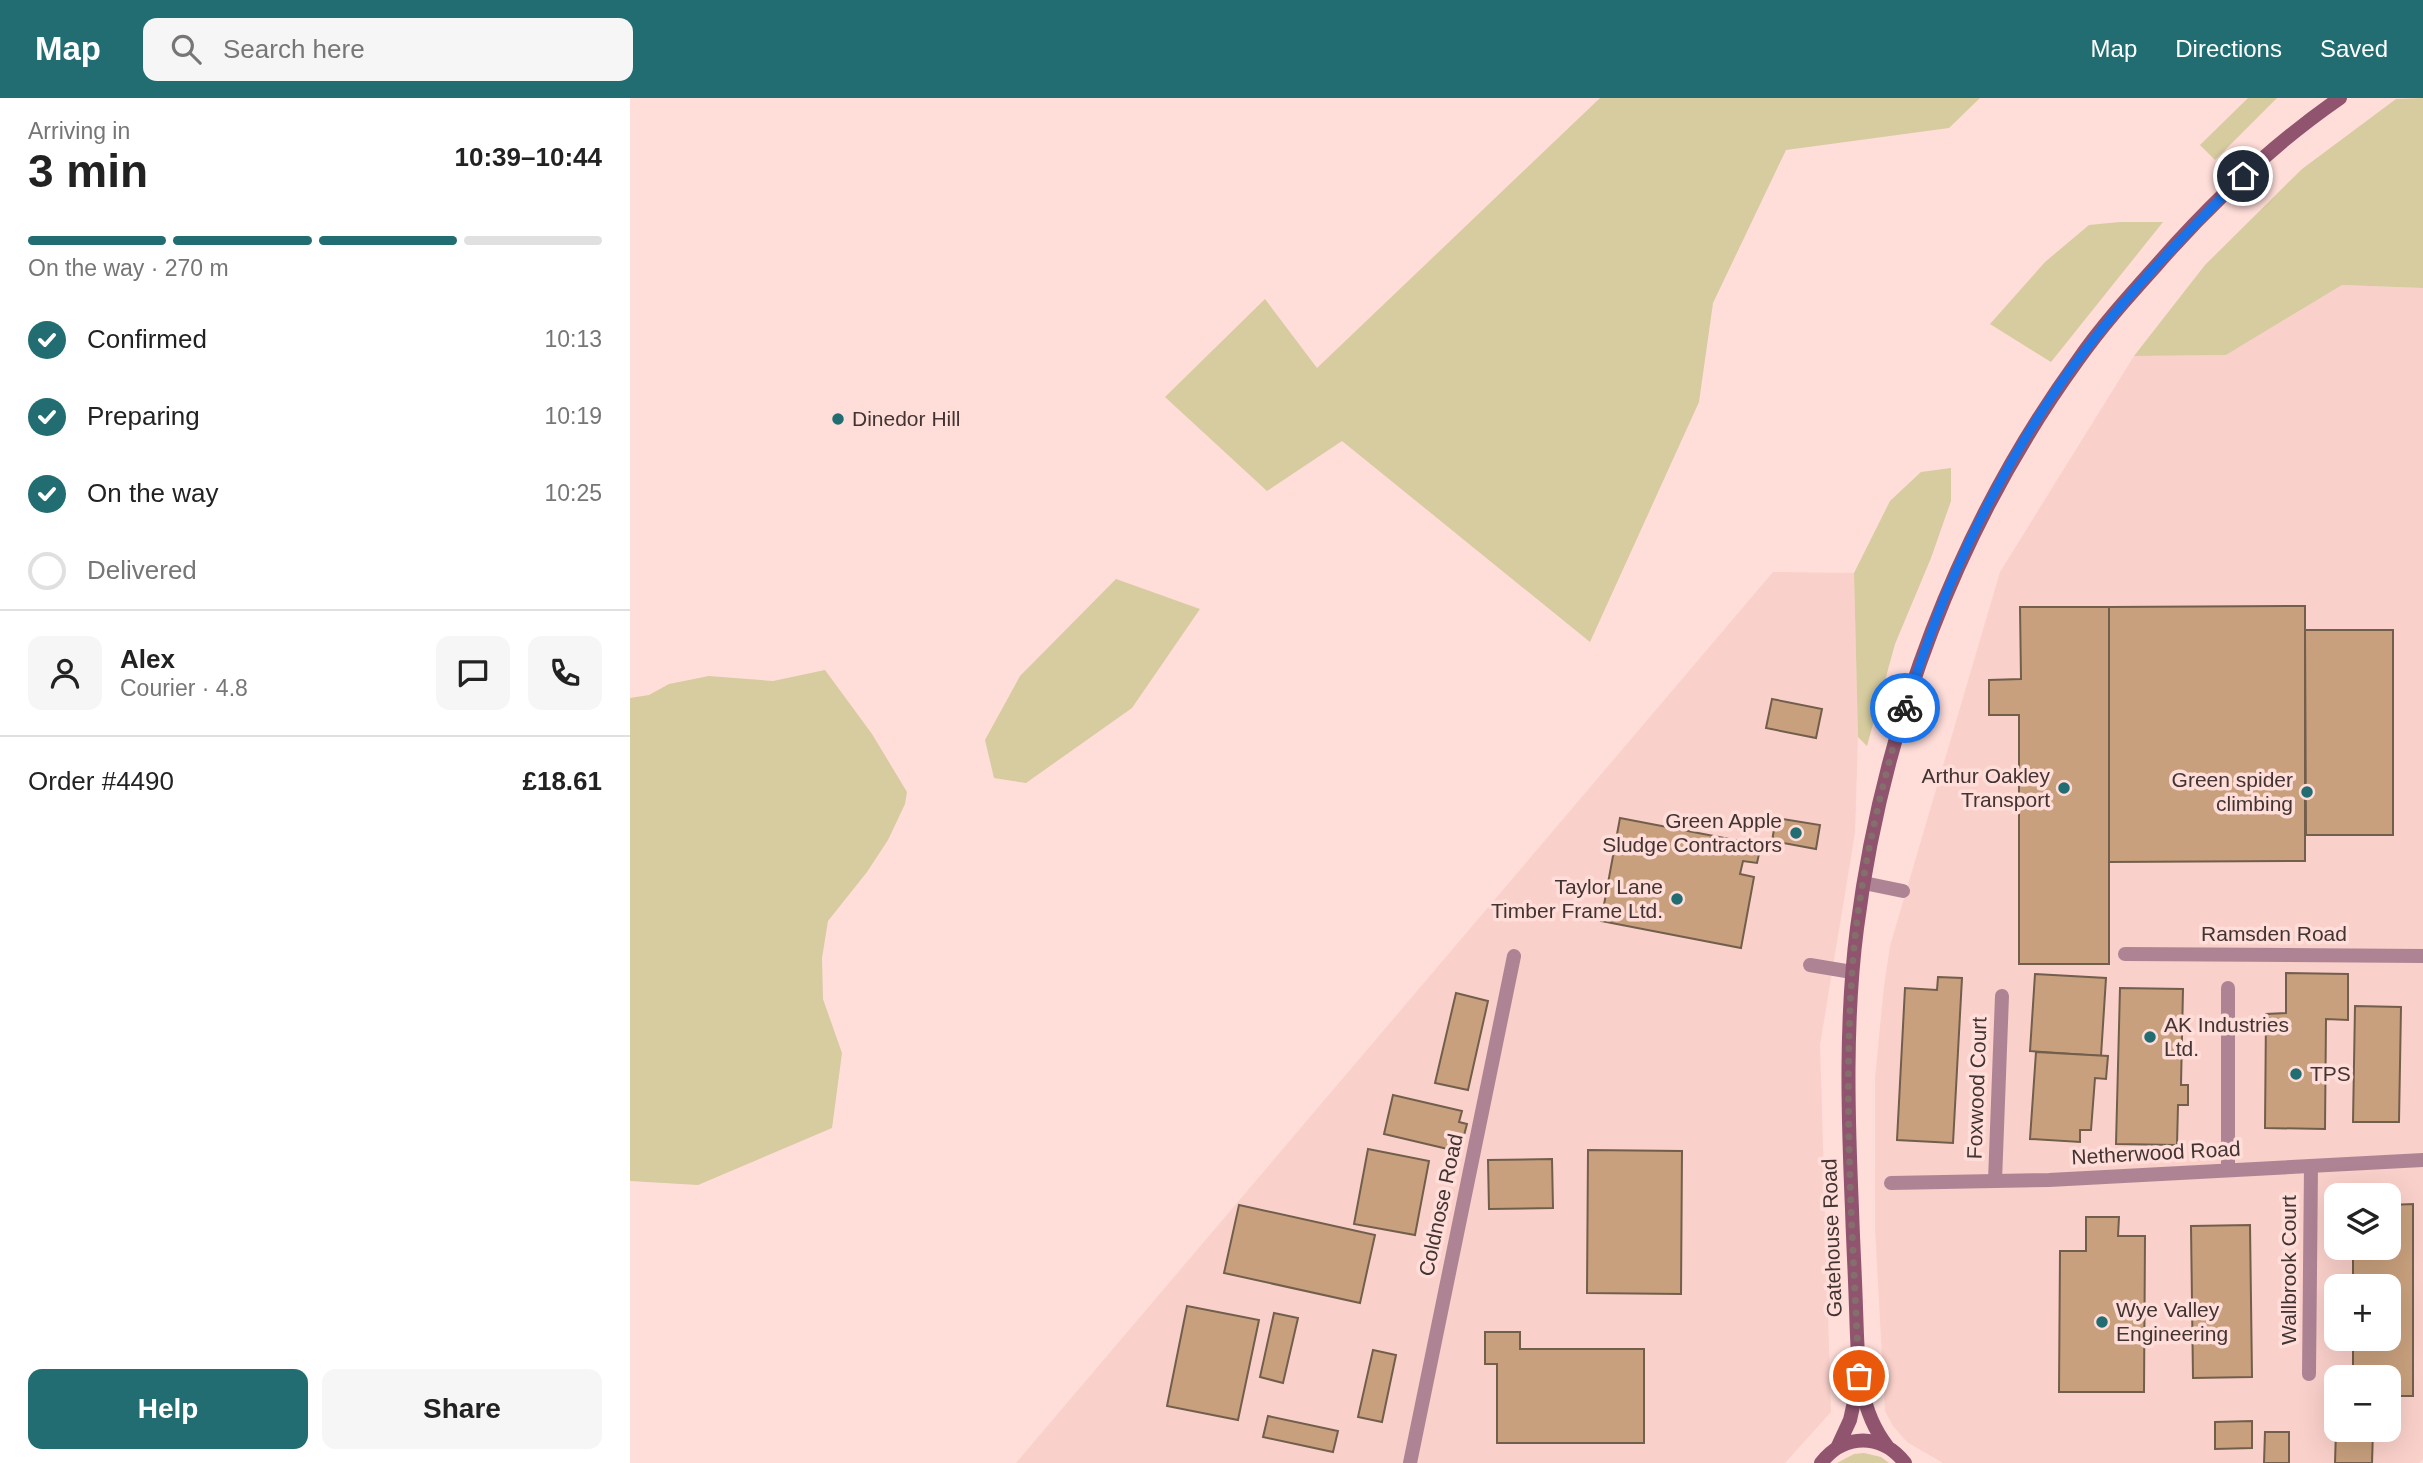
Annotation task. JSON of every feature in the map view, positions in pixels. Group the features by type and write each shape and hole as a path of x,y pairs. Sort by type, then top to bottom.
{"main road":[{"name":"Gatehouse Road","path":"1887,1446 1870,1418 1859,1376 1849,1077 1852,972 1864,883 1876,813 1900,723 1953,578 1984,514 2020,449 2078,360 2179,239 2243,176 2340,98"},
{"name":"Gatehouse Road","path":"1838,1446 1850,1420 1859,1376"},
{"path":"1821,1463 1838,1446 1864,1440 1887,1446 1906,1463"}],"street":[{"path":"1864,883 1903,891"},
{"name":"Ramsden Road","path":"2125,954 2423,956"},
{"name":"Coldnose Road","path":"1410,1463 1514,956"},
{"path":"1810,965 1852,972"},
{"path":"2228,988 2228,1170"},
{"name":"Foxwood Court","path":"1995,1181 2002,996"},
{"name":"Netherwood Road","path":"1891,1184 2423,1160"},
{"name":"Wallbrook Court","path":"2309,1374 2311,1166"}],"shaded area":[{"path":"1600,98 1980,98 1949,128 1786,150 1713,303 1699,402 1590,642 1342,441 1267,491 1165,397 1265,299 1317,368"},
{"path":"2248,98 2277,98 2215,160 2200,145"},
{"path":"2423,98 2423,288 2342,285 2226,355 2134,356 2205,265 2302,169 2396,99"},
{"path":"2163,222 2051,362 1990,324 2045,262 2089,225"},
{"path":"2342,285 2423,288 2423,1459 2419,1463 1943,1463 1907,1442 1893,1426 1885,1411 1875,1229 1875,1078 1890,946 2000,572 2134,356 2226,355"},
{"path":"1951,468 1951,501 1931,558 1895,644 1867,746 1858,737 1854,573 1890,501 1921,472"},
{"path":"1773,572 1854,573 1858,737 1855,833 1820,1045 1831,1412 1785,1463 1016,1463"},
{"path":"1116,579 1200,609 1132,708 1026,783 994,778 985,740 1020,676"},
{"path":"825,670 872,734 907,792 905,804 888,840 867,872 828,921 822,958 823,999 842,1053 832,1128 698,1185 630,1181 630,698 649,695 669,684 709,676 773,681"},
{"path":"1854,1454 1881,1457 1889,1463 1837,1463"}],"building":[{"path":"2305,606 2305,861 2109,862 2109,607"},
{"name":"Arthur Oakley Transport","path":"2020,607 2109,607 2109,964 2019,964 2019,715 1989,715 1989,680 2021,679"},
{"path":"2305,630 2393,630 2393,835 2306,835"},
{"path":"1772,699 1822,709 1816,738 1766,728"},
{"name":"Taylor Lane Timber Frame Ltd.","path":"1620,818 1761,845 1757,863 1743,861 1740,874 1754,877 1741,948 1601,921"},
{"name":"Green Apple Sludge Contractors","path":"1776,818 1820,825 1816,849 1772,841"},
{"name":"TPS","path":"2286,973 2348,974 2348,1020 2326,1019 2325,1129 2265,1128 2266,1014 2286,1013"},
{"path":"2035,974 2106,978 2101,1056 2030,1051"},
{"path":"1938,977 1962,978 1953,1143 1897,1140 1905,988 1937,990"},
{"name":"AK Industries Ltd.","path":"2120,988 2183,989 2181,1085 2188,1085 2188,1105 2178,1105 2177,1145 2116,1144"},
{"path":"1456,993 1488,1001 1468,1090 1435,1083"},
{"path":"2355,1006 2401,1007 2399,1122 2353,1122"},
{"path":"2036,1052 2108,1056 2106,1079 2095,1078 2091,1130 2080,1130 2080,1142 2030,1139"},
{"path":"1393,1095 1462,1111 1459,1122 1467,1124 1463,1139 1455,1137 1452,1150 1384,1134"},
{"path":"1368,1149 1429,1161 1415,1235 1354,1224"},
{"path":"1588,1150 1682,1151 1681,1294 1587,1293"},
{"path":"1552,1159 1553,1208 1489,1209 1488,1160"},
{"path":"2401,1204 2413,1204 2413,1396 2401,1396 2401,1365 2353,1365 2353,1351 2401,1351 2401,1274 2353,1274 2353,1260 2401,1260"},
{"path":"1239,1205 1375,1235 1360,1303 1224,1273"},
{"name":"Wye Valley Engineering","path":"2086,1217 2119,1217 2118,1236 2145,1236 2144,1392 2059,1392 2060,1251 2086,1251"},
{"path":"2250,1225 2252,1377 2193,1378 2191,1226"},
{"path":"1187,1306 1259,1320 1238,1420 1167,1406"},
{"path":"1274,1313 1298,1318 1283,1383 1260,1377"},
{"path":"1485,1332 1520,1332 1520,1349 1644,1349 1644,1443 1497,1443 1497,1364 1485,1364"},
{"path":"1373,1350 1396,1355 1382,1422 1358,1417"},
{"path":"1268,1416 1338,1431 1333,1452 1263,1437"},
{"path":"2252,1421 2252,1448 2215,1449 2215,1422"},
{"path":"2265,1432 2289,1432 2289,1463 2264,1463"},
{"path":"2336,1442 2373,1442 2372,1463 2335,1463"}],"way so far":[{"path":"1859,1376 1849,1077 1852,972 1876,813 1905,708"}],"place":[{"name":"Dinedor Hill","path":"838,419"},
{"name":"Arthur Oakley Transport","path":"2064,788"},
{"name":"Green spider climbing","path":"2307,792"},
{"name":"Green Apple Sludge Contractors","path":"1796,833"},
{"name":"Taylor Lane Timber Frame Ltd.","path":"1677,899"},
{"name":"AK Industries Ltd.","path":"2150,1037"},
{"name":"TPS","path":"2296,1074"},
{"name":"Wye Valley Engineering","path":"2102,1322"}],"route":[{"path":"1905,708 1953,578 1984,514 2049,402 2116,312 2179,239 2243,176"}]}
